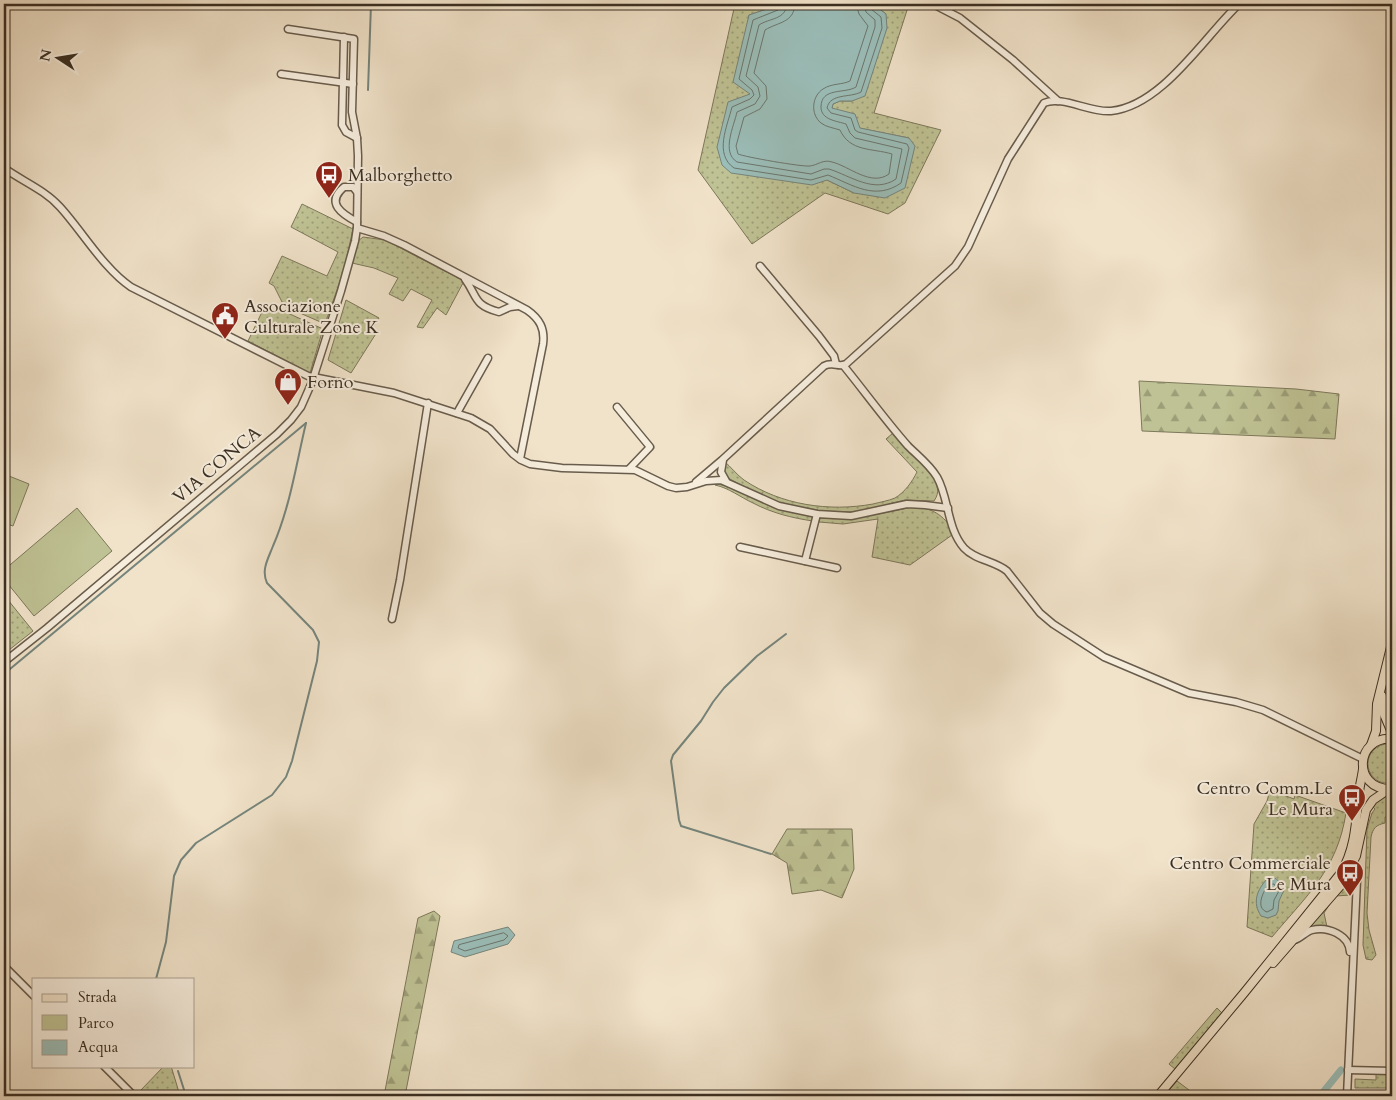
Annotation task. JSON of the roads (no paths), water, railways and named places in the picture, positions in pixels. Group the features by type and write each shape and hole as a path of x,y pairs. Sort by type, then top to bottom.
{"main road":[{"path":"1158,1096 1244,994 1337,880 1345,867 1354,841 1363,759 1375,734 1376,708 1392,644"},
{"path":"1383,681 1382,707 1387,725 1392,733"},
{"path":"1371,745 1383,739 1392,739"},
{"path":"1363,769 1366,777 1372,784 1380,788 1391,789"},
{"path":"1244,994 1340,886 1353,862 1360,841 1362,820 1366,810 1373,800 1391,789"}],"street":[{"path":"933,4 960,18 1013,60 1058,101"},
{"path":"843,365 926,293 960,260 999,176 1019,140 1044,103 1058,101 1104,112 1120,110 1137,104 1173,76 1239,4"},
{"path":"288,29 344,37 342,125 346,132 357,138"},
{"name":"VIA CONCA","path":"4,662 47,628 285,427 301,407 314,378 349,264 357,225 357,138 352,112 354,38 344,37"},
{"path":"281,74 353,84"},
{"path":"4,168 56,203 126,284 301,373 314,378 374,388 428,403 476,421 490,429 520,459 530,464 548,467 628,469 640,472 668,486 681,488 714,480 726,481 779,506 816,514 851,516 912,504 948,508"},
{"path":"357,192 353,187 344,187 338,194 336,202 341,213 357,225 404,245 521,306 532,313 542,327 544,335 520,459"},
{"path":"760,266 819,336 834,356 836,364"},
{"path":"463,276 475,298 481,304 499,312 514,306 521,306"},
{"path":"457,413 488,358"},
{"path":"688,486 712,469 822,368 829,364 843,365 898,434 934,472 941,485 958,538 966,550 971,554 1001,566 1015,580 1040,613 1059,629 1121,665 1201,696 1252,705 1363,759"},
{"path":"392,619 428,403"},
{"path":"617,408 650,447 628,469"},
{"path":"714,480 721,472 723,459"},
{"path":"712,469 710,475 714,480"},
{"path":"721,472 726,481"},
{"path":"805,561 816,514"},
{"path":"740,547 837,568"},
{"path":"1347,1096 1357,880 1353,862"},
{"path":"1294,940 1311,930 1316,930 1339,934 1348,941 1350,945 1349,1045"},
{"path":"4,966 32,994"},
{"path":"106,1068 134,1096"},
{"path":"1348,1070 1392,1071"}],"water":[{"path":"782,4 873,4 886,14 887,28 865,96 852,101 840,101 833,104 832,108 855,114 860,128 909,138 915,146 905,188 885,198 854,193 827,180 812,185 731,173 722,165 717,147 728,102 750,94 733,82 749,15"},
{"path":"1275,878 1282,884 1284,890 1276,915 1268,918 1261,916 1256,901 1258,892 1267,879"},
{"path":"508,927 515,935 508,944 465,957 451,952 454,941"}],"waterway":[{"path":"368,90 371,4"},
{"path":"4,674 306,423"},
{"path":"156,978 166,942 174,876 181,860 196,843 272,795 286,777 292,761 317,661 319,642 313,630 267,583 265,569 288,501 306,423"},
{"path":"771,854 681,826 671,761 673,755 701,721 724,688 757,656 786,634"},
{"path":"1320,1096 1341,1070"},
{"path":"178,1071 186,1096"}],"place":[{"name":"Malborghetto","path":"329,199"},
{"name":"Associazione Culturale Zone K","path":"225,340"},
{"name":"Forno","path":"288,406"},
{"name":"Centro Comm.Le Le Mura","path":"1352,822"},
{"name":"Centro Commerciale Le Mura","path":"1350,897"}]}
